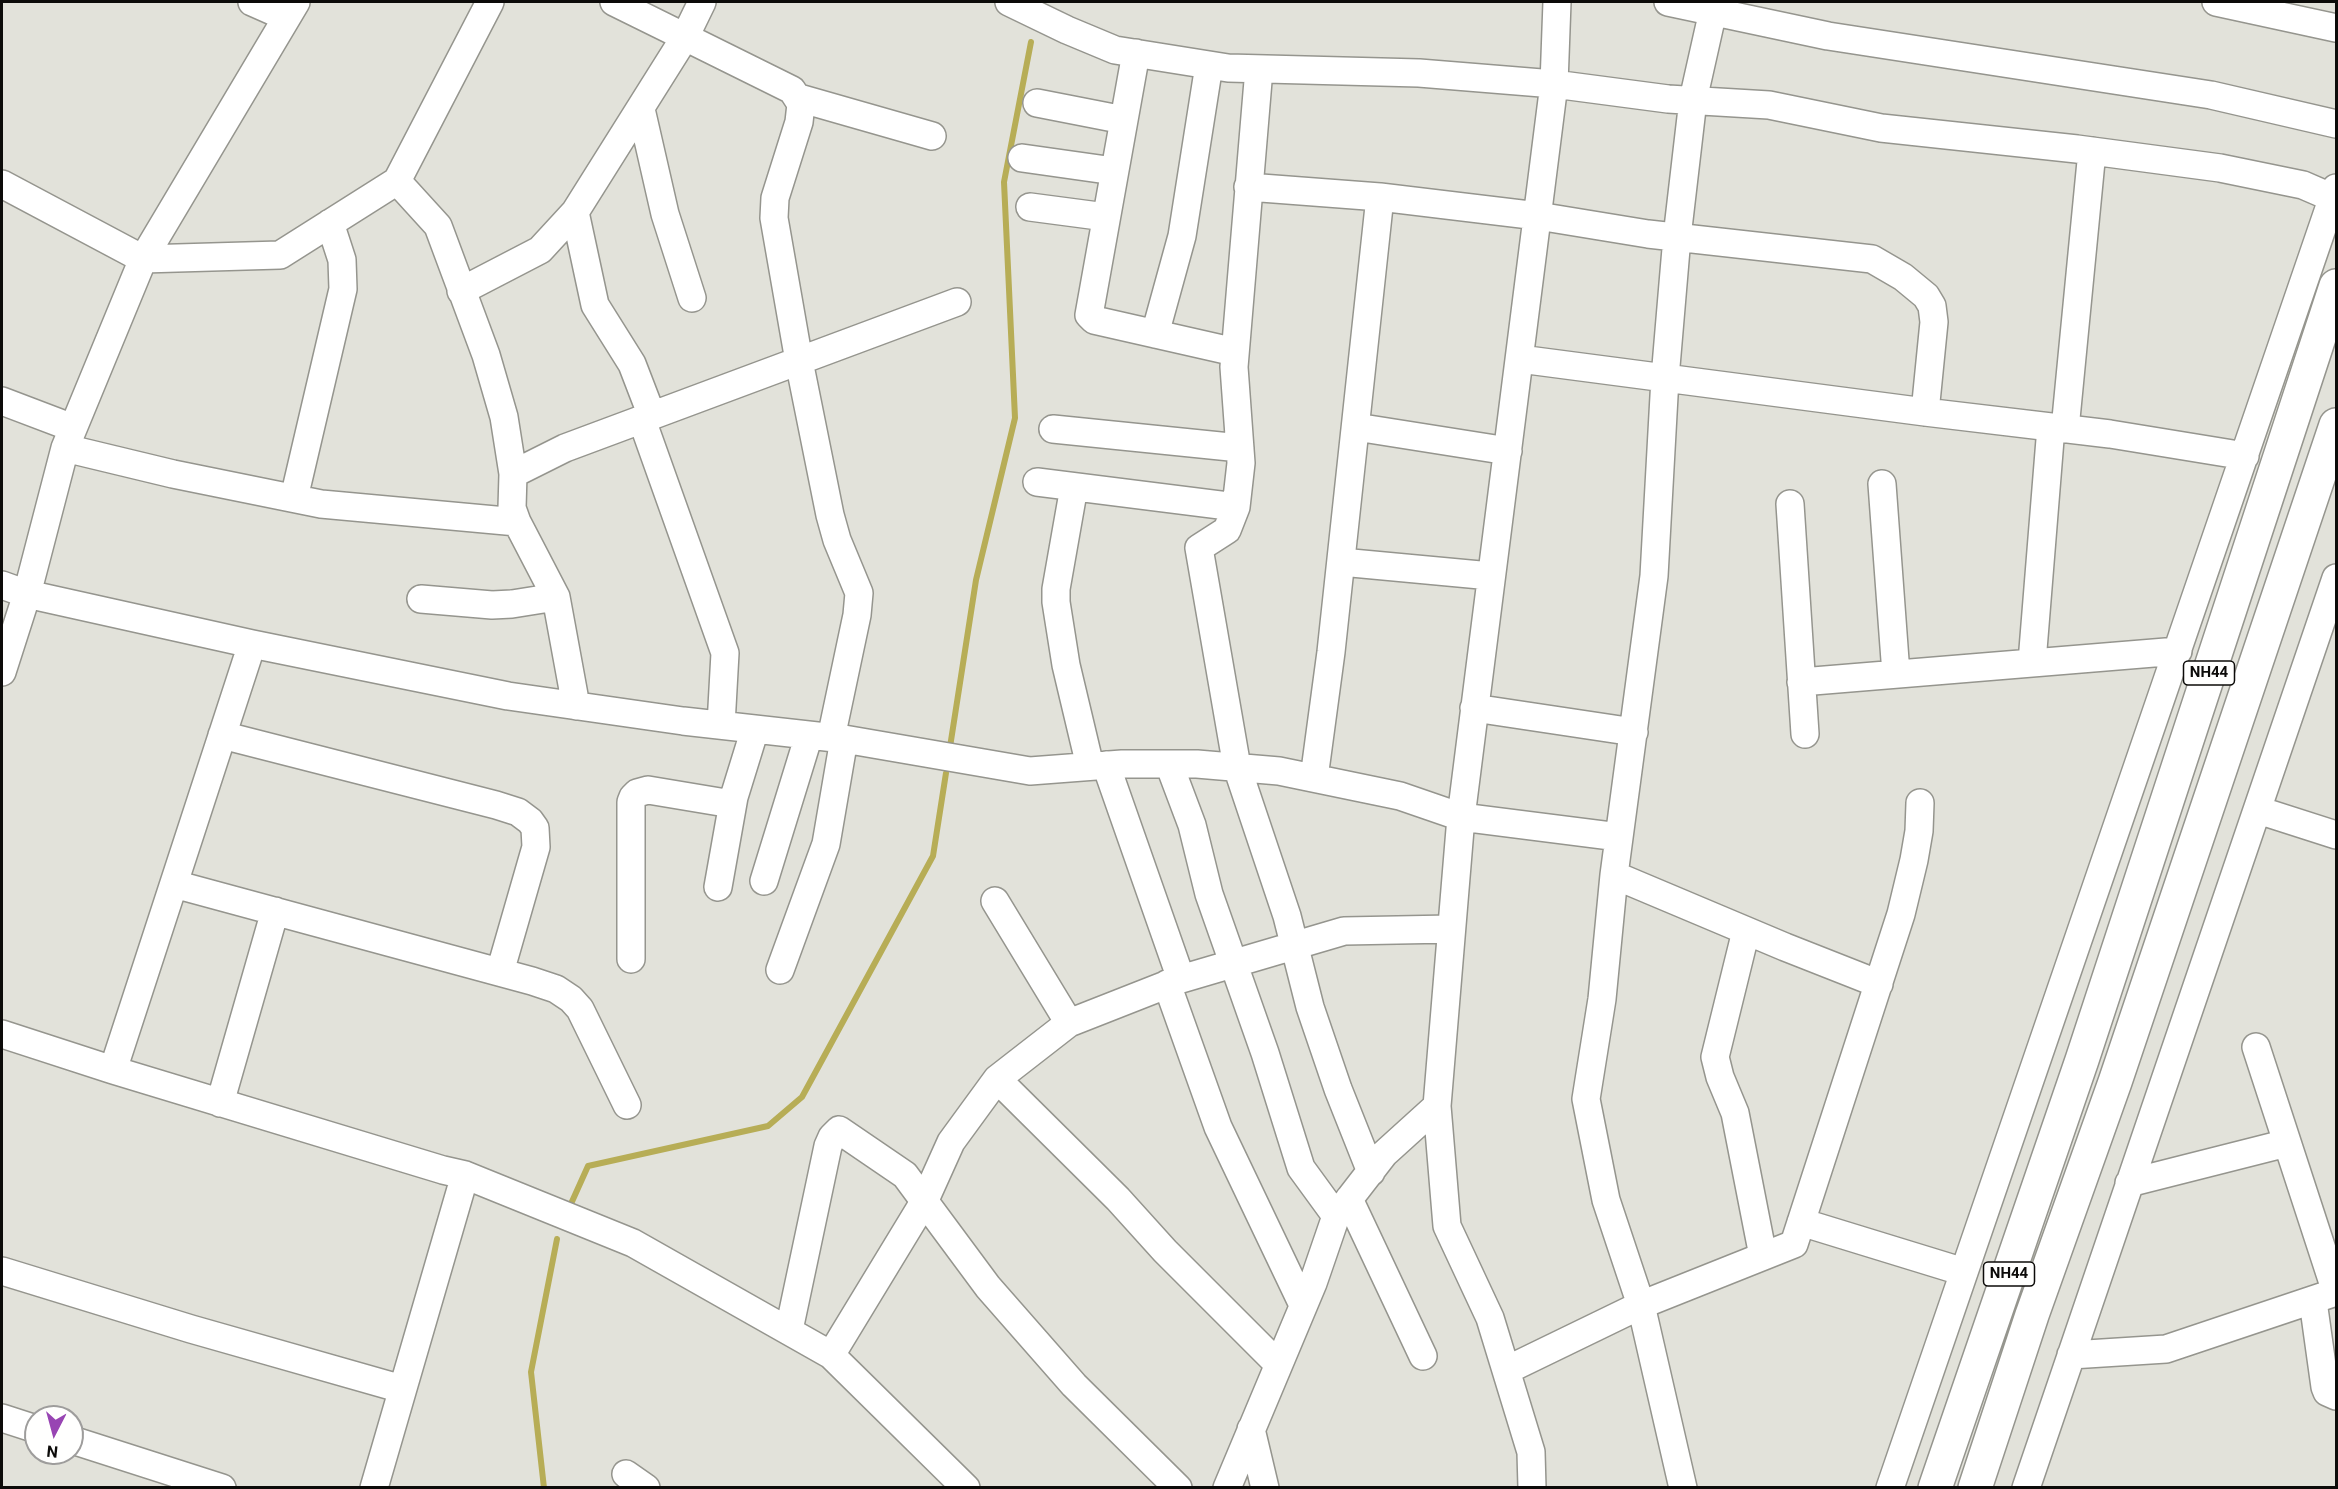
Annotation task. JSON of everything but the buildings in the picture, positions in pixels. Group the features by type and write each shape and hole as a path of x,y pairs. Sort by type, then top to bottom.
{"highway":[{"name":"NH44","path":"1935,1488 2082,1060 2337,286"},
{"name":"NH44","path":"1975,1488 2032,1315 2115,1082 2337,425"}],"street":[{"path":"2,672 27,594 69,438 143,259 291,9 252,2"},
{"path":"2,184 143,259 280,255 397,181 490,2"},
{"path":"614,2 792,90 799,98 932,136"},
{"path":"461,291 540,250 575,212 641,109 702,2"},
{"path":"1009,2 1105,46 1209,65 1259,69 1419,73 1554,84 1694,100 1769,105 1881,128 2092,151 2220,168 2335,193 1890,1488"},
{"path":"1532,1488 1531,1452 1507,1370 1490,1318 1448,1226 1437,1106 1461,817 1554,84 1557,2"},
{"path":"1668,2 1714,6 1828,36 2211,95 2337,124"},
{"path":"2216,2 2337,28"},
{"path":"1683,1488 1641,1305 1606,1200 1586,1099 1602,999 1614,875 1654,576 1665,378 1677,237 1694,100 1714,6"},
{"path":"1136,53 1089,315 1094,320 1235,352"},
{"path":"1155,334 1182,236 1209,65"},
{"path":"1259,69 1235,352 1240,448 1236,507 1227,530 1199,548 1237,767 1287,916 1310,1007 1371,1172"},
{"path":"764,881 828,737 857,615 859,593 833,528 799,361 773,207 799,122 801,112 799,98"},
{"path":"1037,103 1124,120"},
{"path":"641,109 664,214 692,298"},
{"path":"2032,662 2092,151"},
{"path":"1022,158 1114,171"},
{"path":"397,181 438,226 486,355 504,417 513,474 512,508 556,597 576,705"},
{"path":"1248,187 1380,197 1538,216 1677,237 1872,259 1903,277 1926,296 1932,306 1934,322 1925,412"},
{"path":"1314,778 1341,562 1380,197"},
{"path":"1029,207 1106,217"},
{"path":"575,212 595,305 632,364 647,418 725,653 722,725"},
{"path":"294,498 343,290 342,260 330,223"},
{"path":"513,474 565,448 957,302"},
{"path":"1520,359 2058,428 2245,456"},
{"path":"2,401 69,438 173,474 321,504 517,522"},
{"path":"1356,427 1508,451"},
{"path":"1053,429 1240,448"},
{"path":"1037,482 1236,507"},
{"path":"1882,484 1896,674"},
{"path":"1074,487 1056,589 1066,664 1098,765 1174,982 1218,1127 1303,1305"},
{"path":"1790,504 1805,734"},
{"path":"1341,562 1491,576"},
{"path":"2026,1488 2337,578"},
{"path":"2,585 27,594 252,644 508,696 828,737 1030,771 1098,765 1169,764 1279,771 1400,796 1461,817 1619,837"},
{"path":"421,599 492,605 556,597"},
{"path":"113,1070 252,644"},
{"path":"1801,682 2178,651"},
{"path":"1474,708 1634,732"},
{"path":"718,887 732,804 755,729"},
{"path":"222,735 496,805 518,812 530,821 535,828 536,847 500,972"},
{"path":"780,970 826,844 828,737"},
{"path":"1169,764 1192,825 1209,894 1265,1053 1300,1168 1343,1208 1423,1356"},
{"path":"631,958 631,802 633,797 637,793 648,790 732,804"},
{"path":"1507,1370 1641,1305 1794,1244 1901,914 1919,831 1920,803"},
{"path":"2258,810 2337,835"},
{"path":"1614,875 1879,984"},
{"path":"174,884 556,989 571,999 580,1009 627,1105"},
{"path":"995,901 1069,1023"},
{"path":"219,1102 274,911"},
{"path":"831,1355 924,1202 951,1142 997,1078 1069,1023 1174,982 1344,931 1451,929"},
{"path":"1746,931 1715,1057 1720,1077 1735,1113 1763,1256"},
{"path":"2,1034 113,1070 465,1175 633,1243 831,1355 966,1488"},
{"path":"2256,1047 2287,1143 2329,1295 2325,1387 2327,1392 2337,1396"},
{"path":"997,1078 1278,1364"},
{"path":"1227,1488 1343,1208 1384,1154 1437,1106"},
{"path":"789,1330 828,1146 830,1140 840,1130 905,1174 988,1287 1074,1386 1178,1488"},
{"path":"2130,1183 2287,1143"},
{"path":"374,1488 465,1175"},
{"path":"1801,1222 1964,1272"},
{"path":"2,1270 191,1329 402,1389"},
{"path":"2071,1355 2166,1349 2329,1295"},
{"path":"3,1425 24,1428"},
{"path":"1251,1429 1265,1488"},
{"path":"84,1444 222,1488"}],"waterway":[{"path":"950,747 976,580 1015,418 1004,182 1031,42"},
{"path":"570,1206 588,1166 768,1126 802,1097 933,856 946,773"},
{"path":"544,1488 531,1372 557,1239"}]}
